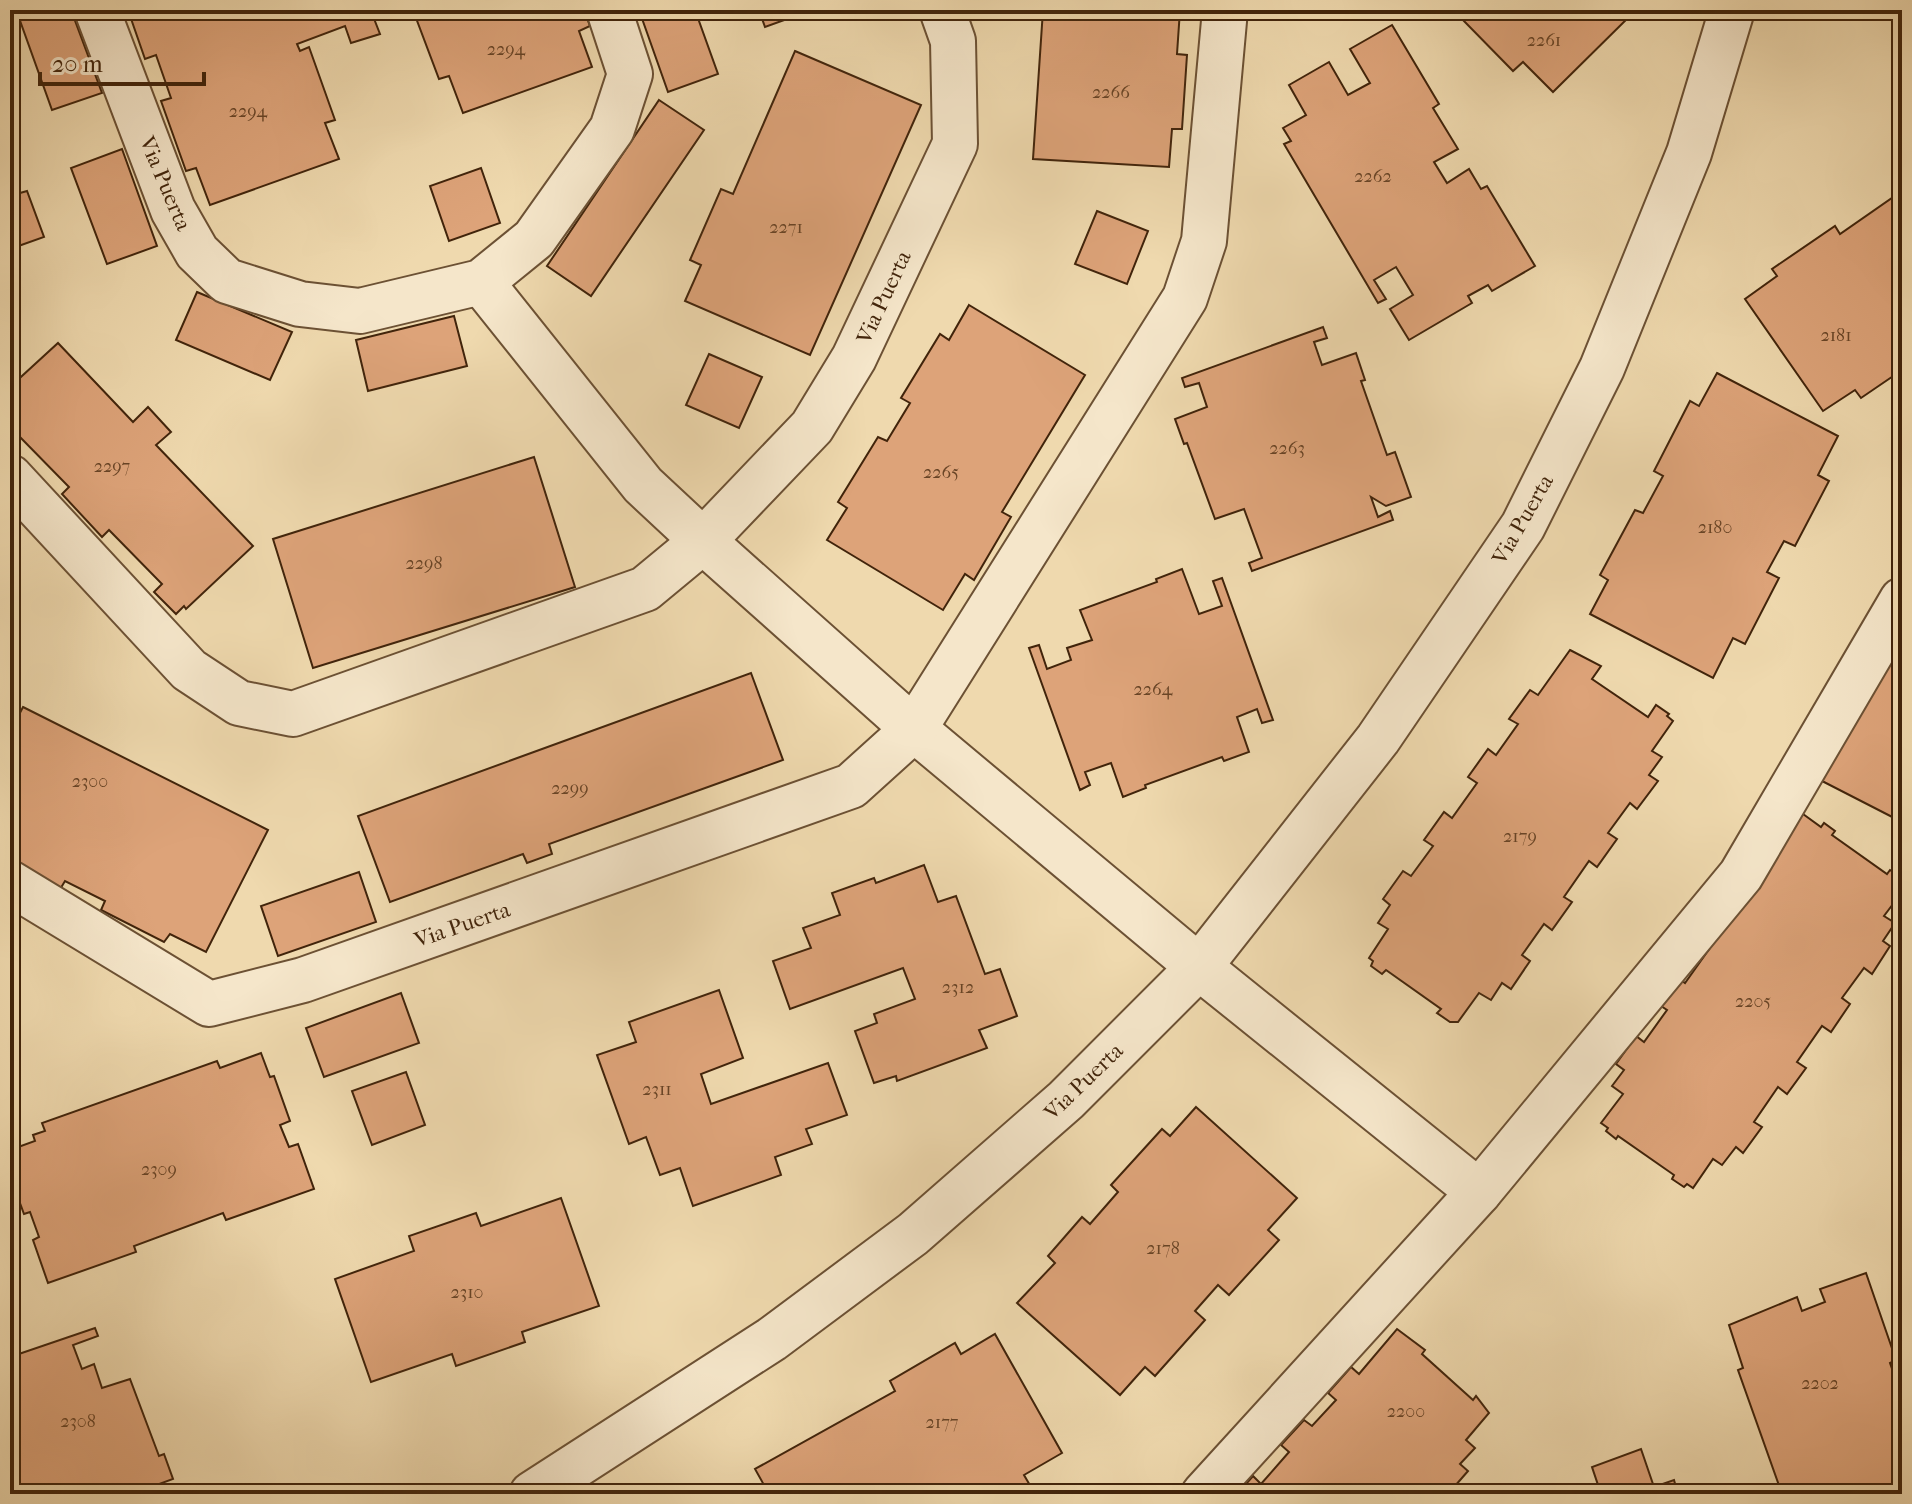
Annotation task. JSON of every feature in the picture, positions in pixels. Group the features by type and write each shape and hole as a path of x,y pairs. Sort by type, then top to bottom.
{"street":[{"name":"Via Puerta","path":"97,10 173,210 197,252 227,281 300,304 360,311 481,282 534,239 612,129 630,74 609,10"},
{"name":"Via Puerta","path":"10,477 189,670 239,703 293,714 645,589 703,541 812,427 854,358 955,144 953,41 942,10"},
{"name":"Via Puerta","path":"10,883 209,1004 303,980 851,786 914,729 1185,298 1204,241 1225,10"},
{"name":"Via Puerta","path":"537,1493 772,1339 913,1234 1066,1100 1199,967 1378,739 1523,526 1602,368 1684,168 1732,10"},
{"path":"481,282 643,485 703,541 914,729 1199,967 1479,1192"},
{"path":"1204,1494 1479,1192 1741,875 1902,600"}],"building":[{"path":"32,10 71,10 102,93 52,110 18,15"},
{"path":"128,10 285,10 288,17 308,10 389,10 373,16 380,34 351,43 345,26 297,44 300,51 309,47 335,120 325,123 339,159 210,205 196,168 186,171 161,101 171,98 156,55 145,59"},
{"path":"413,10 584,10 590,26 579,31 592,67 463,113 449,76 439,79"},
{"path":"639,10 695,10 718,74 668,92"},
{"path":"759,10 812,10 765,27"},
{"path":"1043,10 1180,10 1177,54 1187,55 1182,129 1172,129 1169,167 1033,159"},
{"path":"1467,10 1636,10 1553,92 1523,62 1513,71 1460,17"},
{"path":"1392,25 1439,104 1433,108 1458,149 1434,162 1447,183 1469,169 1481,189 1487,186 1535,266 1492,291 1488,285 1468,296 1472,303 1409,340 1390,309 1413,295 1396,267 1374,280 1386,299 1378,303 1284,144 1291,141 1283,128 1306,115 1289,85 1329,62 1348,95 1370,83 1350,49"},
{"path":"795,51 921,105 810,355 685,301 701,265 690,260 721,189 733,194"},
{"path":"659,100 704,130 591,296 547,266"},
{"path":"122,149 157,246 107,264 71,168"},
{"path":"10,165 20,193 27,191 44,237 10,249"},
{"path":"481,168 500,223 449,241 430,186"},
{"path":"1902,191 1902,370 1861,398 1855,390 1823,411 1745,299 1777,276 1772,269 1835,226 1840,234"},
{"path":"1097,211 1148,231 1127,284 1075,264"},
{"path":"197,292 292,332 270,380 176,340"},
{"path":"969,305 1085,375 1002,512 1011,517 974,580 965,574 943,610 827,540 847,508 838,502 878,437 887,441 910,403 901,398 940,334 949,340"},
{"path":"454,316 467,366 368,391 356,340"},
{"path":"1323,327 1327,338 1314,342 1322,365 1356,353 1365,380 1361,381 1387,455 1395,452 1411,497 1386,506 1371,497 1378,517 1390,511 1393,520 1252,571 1249,563 1262,558 1244,509 1215,519 1187,443 1184,444 1175,419 1207,407 1199,383 1185,387 1182,378"},
{"path":"58,343 133,422 148,407 171,432 156,445 253,546 186,609 184,606 176,614 154,592 162,584 109,530 102,537 62,494 69,487 16,433 10,439 10,387"},
{"path":"709,354 762,377 739,428 686,405"},
{"path":"1717,373 1838,436 1818,475 1829,481 1795,546 1784,541 1767,572 1779,578 1745,644 1733,638 1713,678 1590,614 1608,580 1600,575 1635,510 1643,513 1663,476 1654,471 1690,401 1699,406"},
{"path":"534,457 575,587 313,668 273,539"},
{"path":"1182,569 1199,614 1222,606 1213,581 1222,578 1273,720 1262,723 1257,709 1237,717 1249,752 1224,761 1222,757 1145,785 1146,788 1123,797 1111,763 1085,772 1090,785 1080,790 1029,648 1039,645 1047,669 1071,660 1067,648 1092,640 1080,610 1157,582 1156,579"},
{"path":"1902,629 1902,822 1822,781"},
{"path":"1570,650 1601,666 1592,679 1648,717 1656,705 1669,714 1667,716 1673,721 1652,751 1662,757 1649,775 1658,781 1637,809 1630,803 1608,833 1617,839 1597,867 1589,861 1564,897 1572,902 1552,930 1544,924 1522,955 1530,961 1511,989 1502,983 1491,1000 1479,993 1458,1022 1450,1022 1437,1013 1441,1009 1386,970 1382,974 1371,966 1373,961 1369,958 1388,929 1378,923 1390,905 1383,899 1403,871 1411,876 1433,846 1424,840 1444,812 1452,818 1477,783 1468,777 1488,749 1496,755 1518,724 1509,719 1530,690 1538,695"},
{"path":"751,673 783,760 549,844 552,854 527,863 523,854 390,902 358,816"},
{"path":"23,707 268,830 206,952 170,934 164,942 101,910 105,901 65,881 59,891 10,866 10,732"},
{"path":"1803,814 1821,827 1824,823 1835,831 1832,835 1887,874 1890,870 1902,878 1902,892 1884,916 1895,923 1883,941 1890,946 1872,974 1864,968 1842,998 1850,1004 1831,1032 1822,1026 1797,1062 1806,1068 1787,1094 1778,1087 1754,1122 1762,1127 1743,1153 1736,1147 1722,1165 1713,1159 1693,1188 1687,1184 1684,1187 1672,1179 1674,1175 1618,1136 1616,1139 1601,1123 1623,1094 1612,1086 1624,1070 1616,1064 1636,1036 1644,1042 1667,1010 1658,1004 1677,977 1685,983 1712,945 1704,940"},
{"path":"924,865 938,902 956,896 985,974 1000,969 1017,1016 979,1030 987,1048 897,1081 896,1076 874,1083 855,1031 877,1023 874,1014 915,999 903,968 790,1009 773,961 811,948 803,928 840,915 832,893 874,878 876,883"},
{"path":"359,872 376,922 278,956 261,906"},
{"path":"719,990 743,1058 701,1074 711,1104 828,1063 847,1115 806,1129 812,1144 775,1157 781,1175 693,1206 680,1168 660,1175 646,1137 629,1144 597,1055 636,1042 629,1022"},
{"path":"401,993 419,1043 324,1077 306,1028"},
{"path":"261,1053 270,1077 274,1076 290,1121 280,1125 289,1147 298,1144 314,1189 226,1220 223,1213 134,1246 136,1252 48,1283 33,1240 39,1237 30,1212 24,1214 10,1176 10,1150 35,1141 33,1135 45,1131 42,1123 217,1061 220,1068"},
{"path":"406,1072 425,1125 372,1145 352,1091"},
{"path":"1196,1107 1297,1198 1268,1230 1279,1240 1229,1295 1218,1285 1195,1311 1205,1320 1155,1376 1145,1367 1120,1395 1017,1303 1055,1263 1048,1256 1082,1217 1090,1224 1118,1192 1111,1185 1162,1129 1170,1136"},
{"path":"561,1198 599,1306 522,1332 525,1342 456,1366 452,1354 371,1382 335,1279 414,1251 409,1236 476,1213 481,1226"},
{"path":"1866,1273 1896,1360 1890,1363 1902,1397 1902,1494 1782,1494 1738,1370 1743,1368 1729,1325 1797,1297 1802,1311 1825,1302 1820,1289"},
{"path":"95,1328 98,1336 73,1345 82,1369 94,1364 102,1388 130,1379 159,1456 164,1454 173,1479 132,1494 10,1494 10,1357"},
{"path":"1397,1329 1425,1350 1422,1354 1473,1400 1476,1396 1489,1413 1466,1440 1475,1448 1460,1464 1468,1471 1448,1494 1438,1490 1434,1494 1237,1494 1253,1476 1261,1484 1289,1452 1281,1445 1304,1420 1312,1426 1336,1400 1328,1393 1351,1367 1359,1374"},
{"path":"995,1334 1062,1453 1024,1475 1031,1487 1018,1494 769,1494 755,1469 895,1391 890,1381 955,1343 961,1354"},
{"path":"1641,1449 1654,1487 1674,1480 1678,1494 1572,1494 1598,1485 1592,1467"}]}
